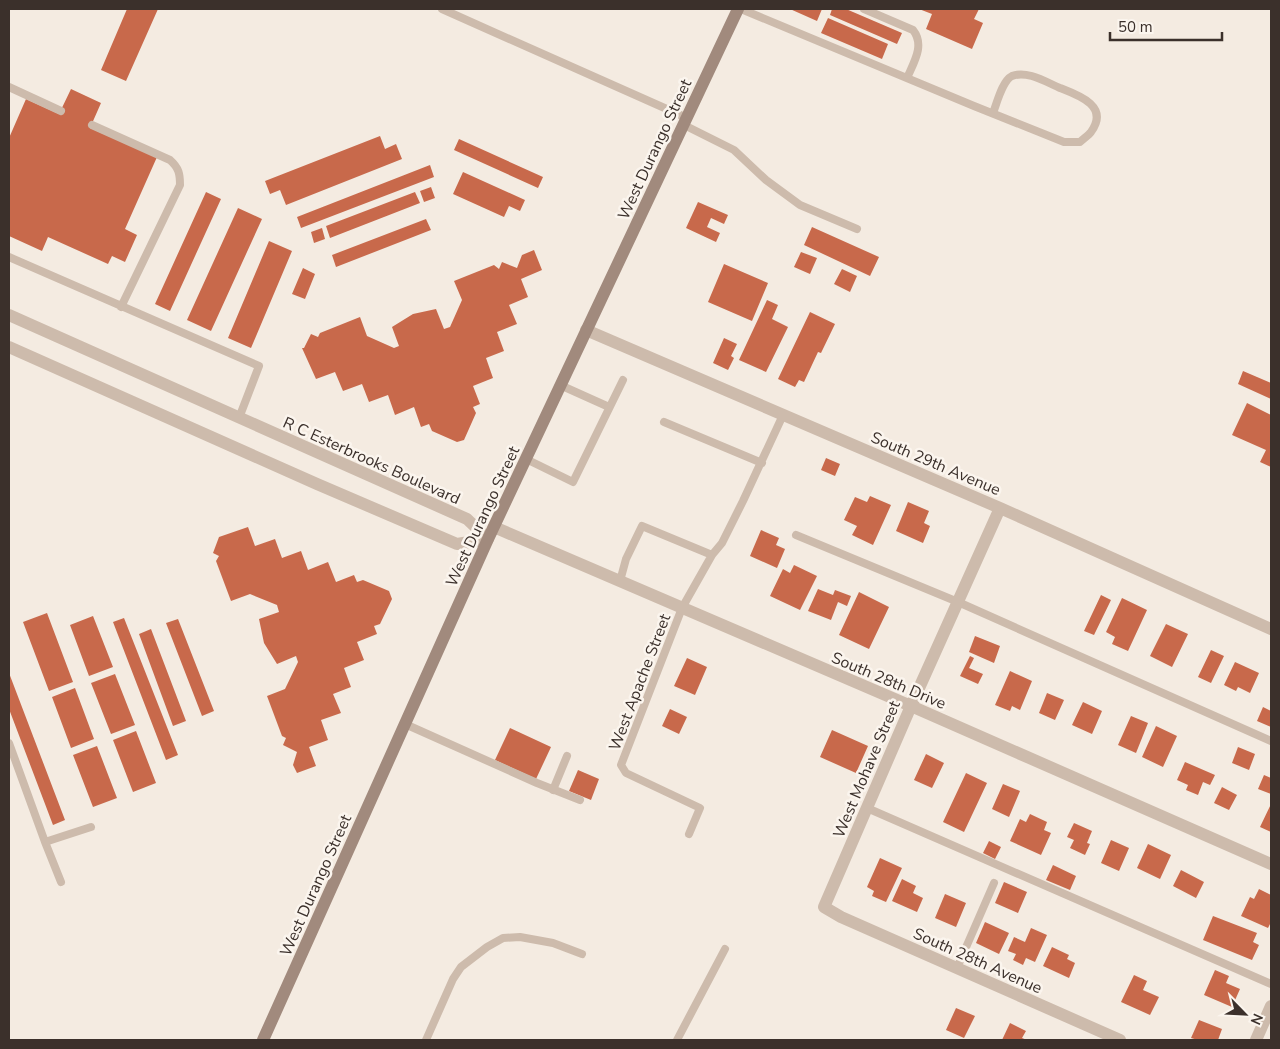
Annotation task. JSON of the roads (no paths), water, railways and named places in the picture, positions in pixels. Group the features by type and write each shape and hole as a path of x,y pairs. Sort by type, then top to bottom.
{"street":[{"name":"West Durango Street","path":"263,1040 488,539 739,9"},
{"name":"R C Esterbrooks Boulevard","path":"9,315 467,519 488,539"},
{"name":"South 29th Avenue","path":"586,330 1000,508 1271,629"},
{"path":"9,347 457,544 488,539"},
{"name":"West Mohave Street","path":"824,907 911,706 1000,508"},
{"name":"South 28th Drive","path":"494,527 911,706 1271,864"},
{"name":"South 28th Avenue","path":"824,907 841,917 1120,1040"},
{"path":"1256,1040 1271,1006"}],"lane":[{"path":"442,9 686,121 734,150 766,180 800,205 857,229"},
{"path":"739,9 992,113 1064,142 1080,142 1092,131 1097,117 1092,104 1084,98 1032,76 1022,74 1011,76 1005,84 992,113"},
{"path":"864,9 913,30 918,36 917,54 907,78"},
{"path":"9,87 61,111"},
{"path":"92,125 170,160 177,166 180,176 180,185 121,307"},
{"path":"9,257 259,366 239,418"},
{"path":"526,459 574,482 623,380"},
{"path":"560,385 609,407"},
{"name":"West Apache Street","path":"689,834 700,808 626,773 621,766 682,608 712,555 722,543 762,463 783,415"},
{"path":"664,422 762,463"},
{"path":"620,581 626,560 642,526 712,555"},
{"path":"796,535 958,602 1271,741"},
{"path":"405,724 553,790 580,800"},
{"path":"9,743 61,882"},
{"path":"553,790 567,756"},
{"path":"867,808 1271,984"},
{"path":"45,842 91,827"},
{"path":"957,968 994,883"},
{"path":"426,1040 453,979 461,967 503,938 529,938 553,943 582,954"},
{"path":"677,1040 725,949"}]}
